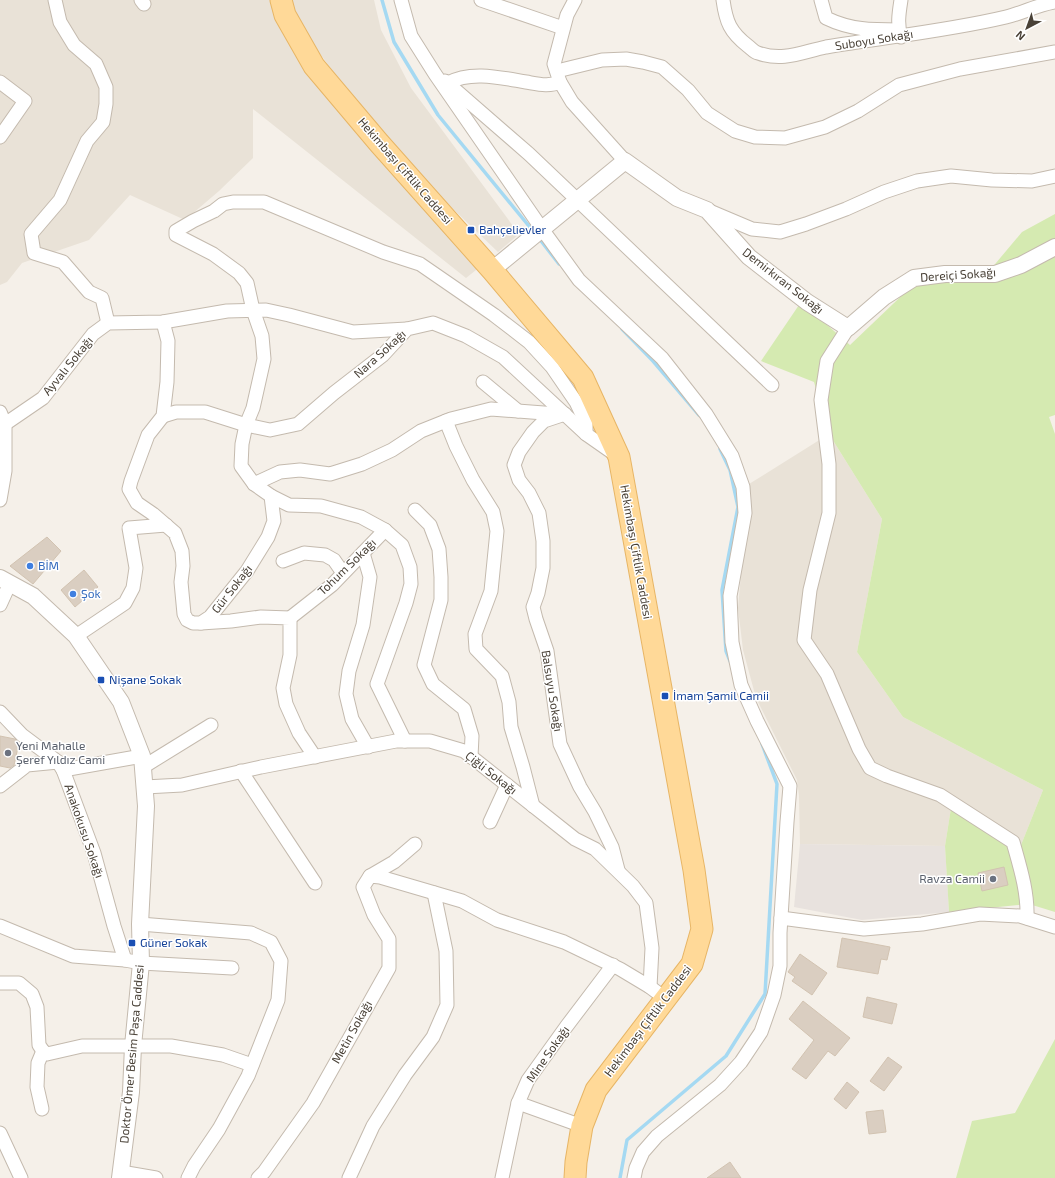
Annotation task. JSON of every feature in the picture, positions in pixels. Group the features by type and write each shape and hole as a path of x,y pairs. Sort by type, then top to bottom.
{"main road":[{"name":"Hekimbaşı Çiftlik Caddesi","path":"280,0 285,15 314,66 379,143 492,270 584,378 619,457 694,870 702,928 692,964 658,993 596,1090 582,1126 575,1178"}],"street":[{"path":"55,0 60,22 74,45 96,64 106,87 106,104 103,122 86,141 60,200 31,234 34,253 63,262 89,292 102,298 108,323 163,322 228,311 266,310 289,314 353,332 407,329"},
{"path":"401,0 411,36 536,233 579,280 662,358 706,414 732,456 743,487 745,513 730,596 732,642 741,685 757,721 790,786 781,918 780,966 774,995 761,1032 741,1062 720,1085 657,1136 643,1152 636,1168 634,1178"},
{"path":"480,0 563,28"},
{"path":"575,0 567,15 554,64 558,76 572,102 625,161 677,198 752,230 780,232 806,224 846,209 884,192 917,181 951,176 992,180 1032,181 1055,176"},
{"name":"Suboyu Sokağı","path":"723,0 724,10 730,28 742,41 757,53 775,57 798,55 825,48 900,34 1007,17 1041,2 1055,2"},
{"path":"821,0 820,4 826,18 841,25 859,29 900,34 898,15 901,0"},
{"path":"448,83 458,78 475,76 498,77 544,85 553,84 558,76 602,60 626,59 644,62 662,68 688,90 707,113 735,131 755,137 785,138 825,127 858,111 899,85 960,69 1055,52"},
{"path":"435,74 448,83 578,199 772,385"},
{"path":"0,82 25,101 0,137"},
{"path":"492,270 625,161"},
{"path":"405,741 377,684 406,603 411,584 410,566 402,545 385,530 360,517 321,506 289,505 271,496 254,484 241,466 242,444 246,426 253,408 264,359 262,336 253,310 247,283 239,273 213,254 176,235 176,231 214,211 223,204 233,202 264,202 383,252 420,264 494,315 529,342 552,367 576,402 586,423 586,434"},
{"name":"Demirkıran Sokağı","path":"707,210 750,257 807,302 848,328"},
{"name":"Dereiçi Sokağı","path":"848,328 884,297 914,278 945,274 995,274 1021,265 1055,248"},
{"path":"163,322 168,341 167,382 163,416"},
{"name":"Ayvalı Sokağı","path":"5,424 43,398 93,334 108,323"},
{"name":"Nara Sokağı","path":"163,416 176,412 205,412 246,426 270,430 298,424 334,393 383,355 407,329 434,323 466,336 503,357 586,434 619,457"},
{"path":"848,328 827,361 821,400 829,464 829,513 810,590 804,640 827,674 859,749 870,768 940,795 1013,842 1025,884 1028,906 1027,918"},
{"path":"483,382 518,411"},
{"path":"254,484 280,472 300,470 330,474 362,464 392,450 421,431 446,421 490,409 565,414"},
{"path":"0,412 5,424 5,471 0,500"},
{"name":"Balsuyu Sokağı","path":"565,414 544,421 533,432 519,452 514,465 519,480 529,492 539,513 542,534 543,568 538,593 533,607 548,651 560,744 580,787 595,812 612,847 618,871"},
{"name":"Gür Sokağı","path":"163,416 148,436 129,489 137,504 153,514 175,533 182,551 181,582 184,614 187,620 193,623 201,623 210,618 248,571 268,537 274,521 271,496"},
{"path":"446,421 456,446 473,480 493,512 497,532 491,591 475,634 476,649 502,676 509,702 511,727 524,767 533,806"},
{"path":"416,510 430,525 439,549 442,577 441,600 424,666 433,684 464,708 472,736 472,757"},
{"path":"76,636 125,603 133,588 136,568 129,528 166,525"},
{"name":"Tohum Sokağı","path":"290,618 332,585 385,530"},
{"path":"283,561 304,553 325,555 334,560 343,573"},
{"path":"363,553 370,577 363,625 349,671 346,694 352,719 368,747"},
{"path":"0,605 5,580"},
{"name":"Doktor Ömer Besim Paşa Caddesi","path":"5,580 33,596 76,636 121,702 143,761 146,806 140,924 141,963 133,1046 131,1092 121,1175"},
{"path":"201,623 261,617 290,618 290,655 283,688 286,704 299,733 315,757"},
{"path":"0,712 22,735 61,766"},
{"path":"0,786 27,765 61,766 143,761 211,725"},
{"name":"Çiğli Sokağı","path":"145,787 182,785 396,741 430,741 464,752 575,839 595,849 633,886 646,903 658,993"},
{"name":"Anakokusu Sokağı","path":"61,766 94,853 125,960"},
{"path":"241,772 315,883"},
{"path":"490,822 507,786"},
{"path":"370,876 394,862 415,844"},
{"path":"370,876 380,877 462,901 497,920 564,942 614,965 658,993"},
{"name":"Metin Sokağı","path":"258,1178 264,1172 313,1103 389,968 389,939 374,915 363,887 370,876"},
{"path":"349,1178 373,1126 433,1037 447,1005 446,951 434,893"},
{"path":"781,918 864,929 922,924 980,914 1020,916 1055,927"},
{"path":"140,924 251,933 271,942 281,961 278,1000 248,1076 219,1129 194,1166 188,1178"},
{"path":"0,926 73,956 125,960 141,963 232,968"},
{"name":"Mine Sokağı","path":"502,1178 518,1103 528,1080 566,1027 614,965"},
{"path":"0,983 19,983 32,994 37,1006 39,1046 42,1051 47,1054 82,1046 171,1046 223,1055 252,1065"},
{"path":"42,1051 38,1063 37,1087 42,1109"},
{"path":"518,1103 582,1126"},
{"path":"0,1133 21,1178"},
{"path":"121,1175 156,1178"}],"shaded area":[{"path":"0,0 271,0 481,266 466,278 253,109 253,158 219,191 185,220 130,195 89,240 22,263 7,282 0,285"},
{"path":"289,0 374,0 381,30 411,88 519,234 498,252 429,186 329,66 304,32"},
{"path":"829,434 882,519 857,652 903,717 1043,790 1017,855 951,808 945,846 800,844 799,796 797,780 756,698 743,650 738,608 749,484"},
{"path":"800,844 945,846 949,912 862,920 794,907"}],"green space":[{"path":"1055,214 1055,415 1049,417 1055,434 1055,912 1029,904 949,912 945,846 951,808 986,824 1017,855 1043,790 903,717 857,652 882,519 829,434 814,382 761,361 801,302 850,345 916,282 980,282 1022,232"},
{"path":"1055,1039 1055,1178 956,1178 972,1121 1015,1113"}],"building":[{"path":"47,537 61,551 33,584 10,566"},
{"path":"84,570 98,587 75,607 61,590"},
{"name":"Yeni Mahalle Şeref Yıldız Cami","path":"0,736 15,739 19,743 14,765 10,768 0,766"},
{"name":"Ravza Camii","path":"1004,867 1008,885 982,891 978,873"},
{"path":"842,938 890,947 887,960 881,959 878,974 837,967"},
{"path":"800,954 827,973 812,995 792,981 795,977 788,972"},
{"path":"867,997 897,1004 892,1024 863,1017"},
{"path":"803,1001 850,1038 835,1056 828,1051 806,1079 792,1069 814,1040 789,1019"},
{"path":"888,1057 902,1067 884,1091 870,1081"},
{"path":"847,1082 859,1092 846,1109 834,1099"},
{"path":"883,1110 886,1132 869,1134 866,1112"},
{"path":"730,1162 741,1178 707,1178"}],"waterway":[{"path":"382,0 394,42 438,115 533,231"},
{"path":"538,237 559,264"},
{"path":"622,329 653,361 699,415"},
{"path":"720,449 730,470 738,507 722,590 726,651 730,661"},
{"path":"620,1178 627,1140 726,1056 765,994 777,784 762,744"}],"place":[{"name":"Bahçelievler","path":"471,230"},
{"name":"BİM","path":"30,566"},
{"name":"Şok","path":"73,594"},
{"name":"Nişane Sokak","path":"101,680"},
{"name":"İmam Şamil Camii","path":"665,696"},
{"name":"Yeni Mahalle Şeref Yıldız Cami","path":"8,753"},
{"name":"Ravza Camii","path":"993,879"},
{"name":"Güner Sokak","path":"132,943"}]}
